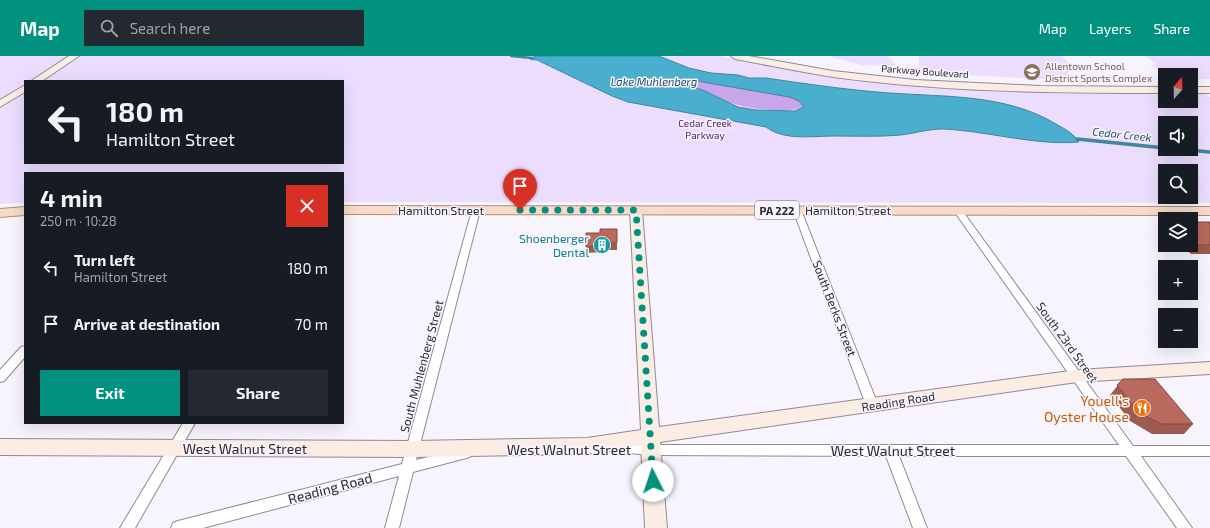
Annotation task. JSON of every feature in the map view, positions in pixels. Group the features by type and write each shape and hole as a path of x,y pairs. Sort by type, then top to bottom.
{"main road":[{"path":"0,213 24,210"},
{"name":"Hamilton Street","path":"344,210 1210,211"}],"street":[{"path":"38,80 75,56"},
{"name":"Parkway Boulevard","path":"735,56 827,73 908,81 1033,88 1158,90"},
{"path":"0,104 24,89"},
{"path":"1198,90 1210,90"},
{"path":"0,210 24,210"},
{"name":"South Muhlenberg Street","path":"392,528 476,210"},
{"path":"636,210 656,528"},
{"name":"South Berks Street","path":"797,210 872,405"},
{"name":"South 23rd Street","path":"958,210 1185,528"},
{"path":"0,378 24,351"},
{"name":"Reading Road","path":"587,446 650,443 872,405 1077,376 1210,368"},
{"path":"127,528 188,424"},
{"name":"West Walnut Street","path":"650,443 890,450 1210,451"},
{"name":"West Walnut Street","path":"0,447 482,449 587,446"},
{"name":"Reading Road","path":"178,528 482,449"},
{"path":"890,450 920,528"}],"green space":[{"path":"0,56 69,56 31,80 24,80 24,84 0,99"},
{"name":"Cedar Creek Parkway","path":"81,56 722,56 827,77 900,86 1013,91 1158,92 1158,108 1198,108 1198,93 1207,94 1206,95 1210,97 1210,203 1198,203 1198,164 1158,164 1158,203 344,202 344,172 24,172 24,203 0,204 0,108 24,93 24,164 344,164 344,80 44,80"},
{"path":"828,56 888,56 897,66 861,65"},
{"path":"919,56 1061,56 1065,58 1070,67 1068,74 1063,80 928,73 919,72"},
{"path":"1144,56 1210,56 1210,79 1198,79 1198,68 1158,68 1158,70 1152,65 1157,64"}],"shaded area":[{"path":"691,80 789,97 799,101 804,107 793,110 774,110 737,105 682,83"}],"water":[{"name":"Lake Muhlenberg","path":"535,56 659,56 689,68 711,73 738,75 749,78 766,78 859,90 954,97 996,102 1037,114 1066,130 1079,142 1046,142 977,132 943,129 884,136 790,136 773,131 766,127 628,102 612,96 537,60 530,59","holes":["691,80 789,97 799,101 804,107 795,111 756,110 738,107 705,91 682,83"]}],"building":[{"path":"1198,222 1210,222 1210,245 1198,245"},
{"path":"600,229 617,229 617,243 603,243 603,245 586,247 586,233 600,233"},
{"path":"1123,379 1155,379 1193,424 1161,424 1138,412 1117,385"}],"waterway":[{"name":"Cedar Creek","path":"511,56 532,58"},
{"name":"Cedar Creek","path":"1077,139 1158,147"},
{"name":"Cedar Creek","path":"1198,151 1210,152"}],"place":[{"name":"Allentown School District Sports Complex","path":"1032,72"},
{"name":"Shoenberger Dental","path":"602,245"},
{"name":"Youell's Oyster House","path":"1142,408"}],"route":[{"path":"520,210 636,210 653,481"}]}
